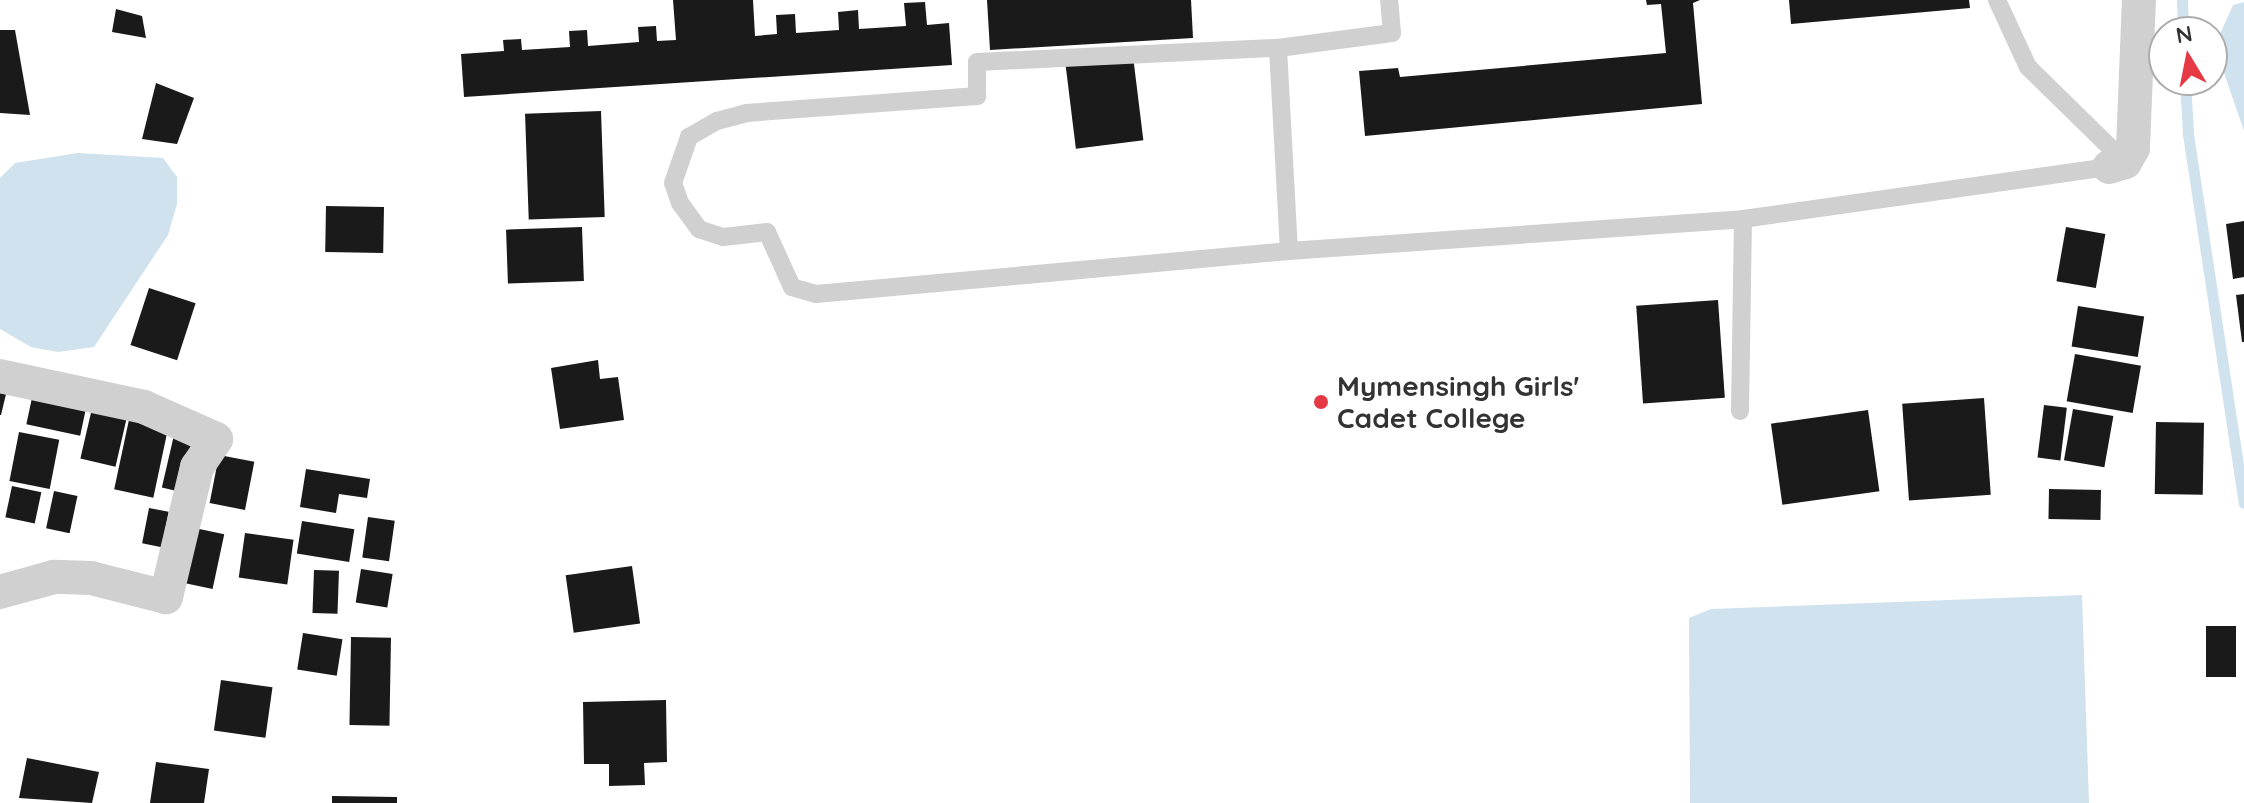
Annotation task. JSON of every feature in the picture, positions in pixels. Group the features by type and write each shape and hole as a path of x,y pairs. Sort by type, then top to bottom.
{"street":[{"path":"2117,165 2133,148 2139,0"},
{"path":"0,376 144,407 216,439 197,467 166,597 91,578 54,577 0,592"}],"lane":[{"path":"1389,0 1392,33 1278,48 977,62 977,96 746,113 689,137 673,183 680,203 699,229 723,237 767,232 792,287 816,294 1289,251 1743,219 2117,165"},
{"path":"1997,0 2028,67 2117,165"},
{"path":"1278,48 1289,251"},
{"path":"1740,411 1743,219"}],"water":[{"path":"2244,2 2244,131 2228,85 2228,16 2233,5"},
{"path":"78,153 163,158 177,177 177,204 168,235 94,347 58,352 31,347 0,329 0,178 15,163"},
{"path":"2082,595 2089,803 1690,803 1689,618 1711,609"}],"building":[{"path":"673,0 753,0 755,36 777,34 776,15 795,14 796,33 839,30 838,12 858,10 859,29 906,26 904,3 925,2 927,25 949,23 952,65 464,97 461,54 504,51 503,40 521,39 522,50 570,47 569,31 587,30 588,46 639,42 638,27 656,26 657,41 676,40"},
{"path":"987,0 1191,0 1193,38 990,50"},
{"path":"1646,0 1700,0 1693,3 1702,104 1365,136 1359,71 1398,68 1400,77 1666,53 1661,4 1647,5"},
{"path":"1789,0 1969,0 1970,8 1791,24"},
{"path":"116,9 142,16 146,38 112,32"},
{"path":"0,30 15,30 30,115 0,113"},
{"path":"1133,56 1143,140 1076,149 1066,64"},
{"path":"156,83 194,98 177,144 142,139"},
{"path":"601,111 605,217 529,220 525,114"},
{"path":"326,206 384,207 383,253 325,252"},
{"path":"2244,221 2244,277 2233,279 2226,224"},
{"path":"582,227 584,281 508,284 506,230"},
{"path":"2066,227 2105,234 2096,288 2056,281"},
{"path":"149,288 196,303 177,360 130,345"},
{"path":"2244,294 2244,342 2242,342 2236,295"},
{"path":"1718,300 1725,398 1643,403 1636,306"},
{"path":"2078,306 2144,316 2138,357 2072,346"},
{"path":"2075,354 2141,366 2133,413 2067,401"},
{"path":"598,360 600,379 618,377 624,420 560,429 551,368"},
{"path":"0,389 7,390 1,415 0,415"},
{"path":"33,393 87,404 80,436 26,424"},
{"path":"1984,398 1991,495 1909,500 1902,404"},
{"path":"93,404 128,412 115,467 80,459"},
{"path":"2044,405 2067,408 2060,460 2038,458"},
{"path":"2073,409 2113,416 2104,467 2064,460"},
{"path":"1868,410 1879,491 1782,505 1771,424"},
{"path":"130,415 169,423 153,498 114,489"},
{"path":"2156,422 2204,423 2203,495 2155,494"},
{"path":"19,432 59,440 50,489 9,481"},
{"path":"174,435 200,441 188,494 162,488"},
{"path":"219,455 254,462 245,510 210,503"},
{"path":"306,469 370,479 367,498 339,494 336,513 300,507"},
{"path":"12,486 41,492 35,524 5,517"},
{"path":"2049,489 2101,490 2100,520 2048,519"},
{"path":"54,491 77,496 70,533 46,528"},
{"path":"149,508 169,512 162,547 142,543"},
{"path":"368,517 395,521 389,561 362,558"},
{"path":"302,521 354,529 349,562 297,554"},
{"path":"190,527 224,534 213,589 178,582"},
{"path":"245,533 294,540 287,584 239,578"},
{"path":"632,566 640,623 574,633 566,575"},
{"path":"361,569 393,574 387,608 356,603"},
{"path":"314,570 339,571 337,614 312,613"},
{"path":"2206,626 2236,626 2236,677 2206,677"},
{"path":"303,633 343,639 337,676 297,670"},
{"path":"351,637 391,638 389,726 349,725"},
{"path":"221,680 272,687 265,738 214,731"},
{"path":"666,700 667,762 644,763 645,785 609,786 609,764 584,764 583,702"},
{"path":"27,758 99,772 92,803 19,798"},
{"path":"156,762 209,769 204,803 150,803"},
{"path":"332,796 397,797 397,803 332,803"}],"waterway":[{"path":"2182,0 2182,16"},
{"path":"2186,96 2188,134 2244,503"}],"place":[{"name":"Mymensingh Girls' Cadet College","path":"1321,402"}]}
